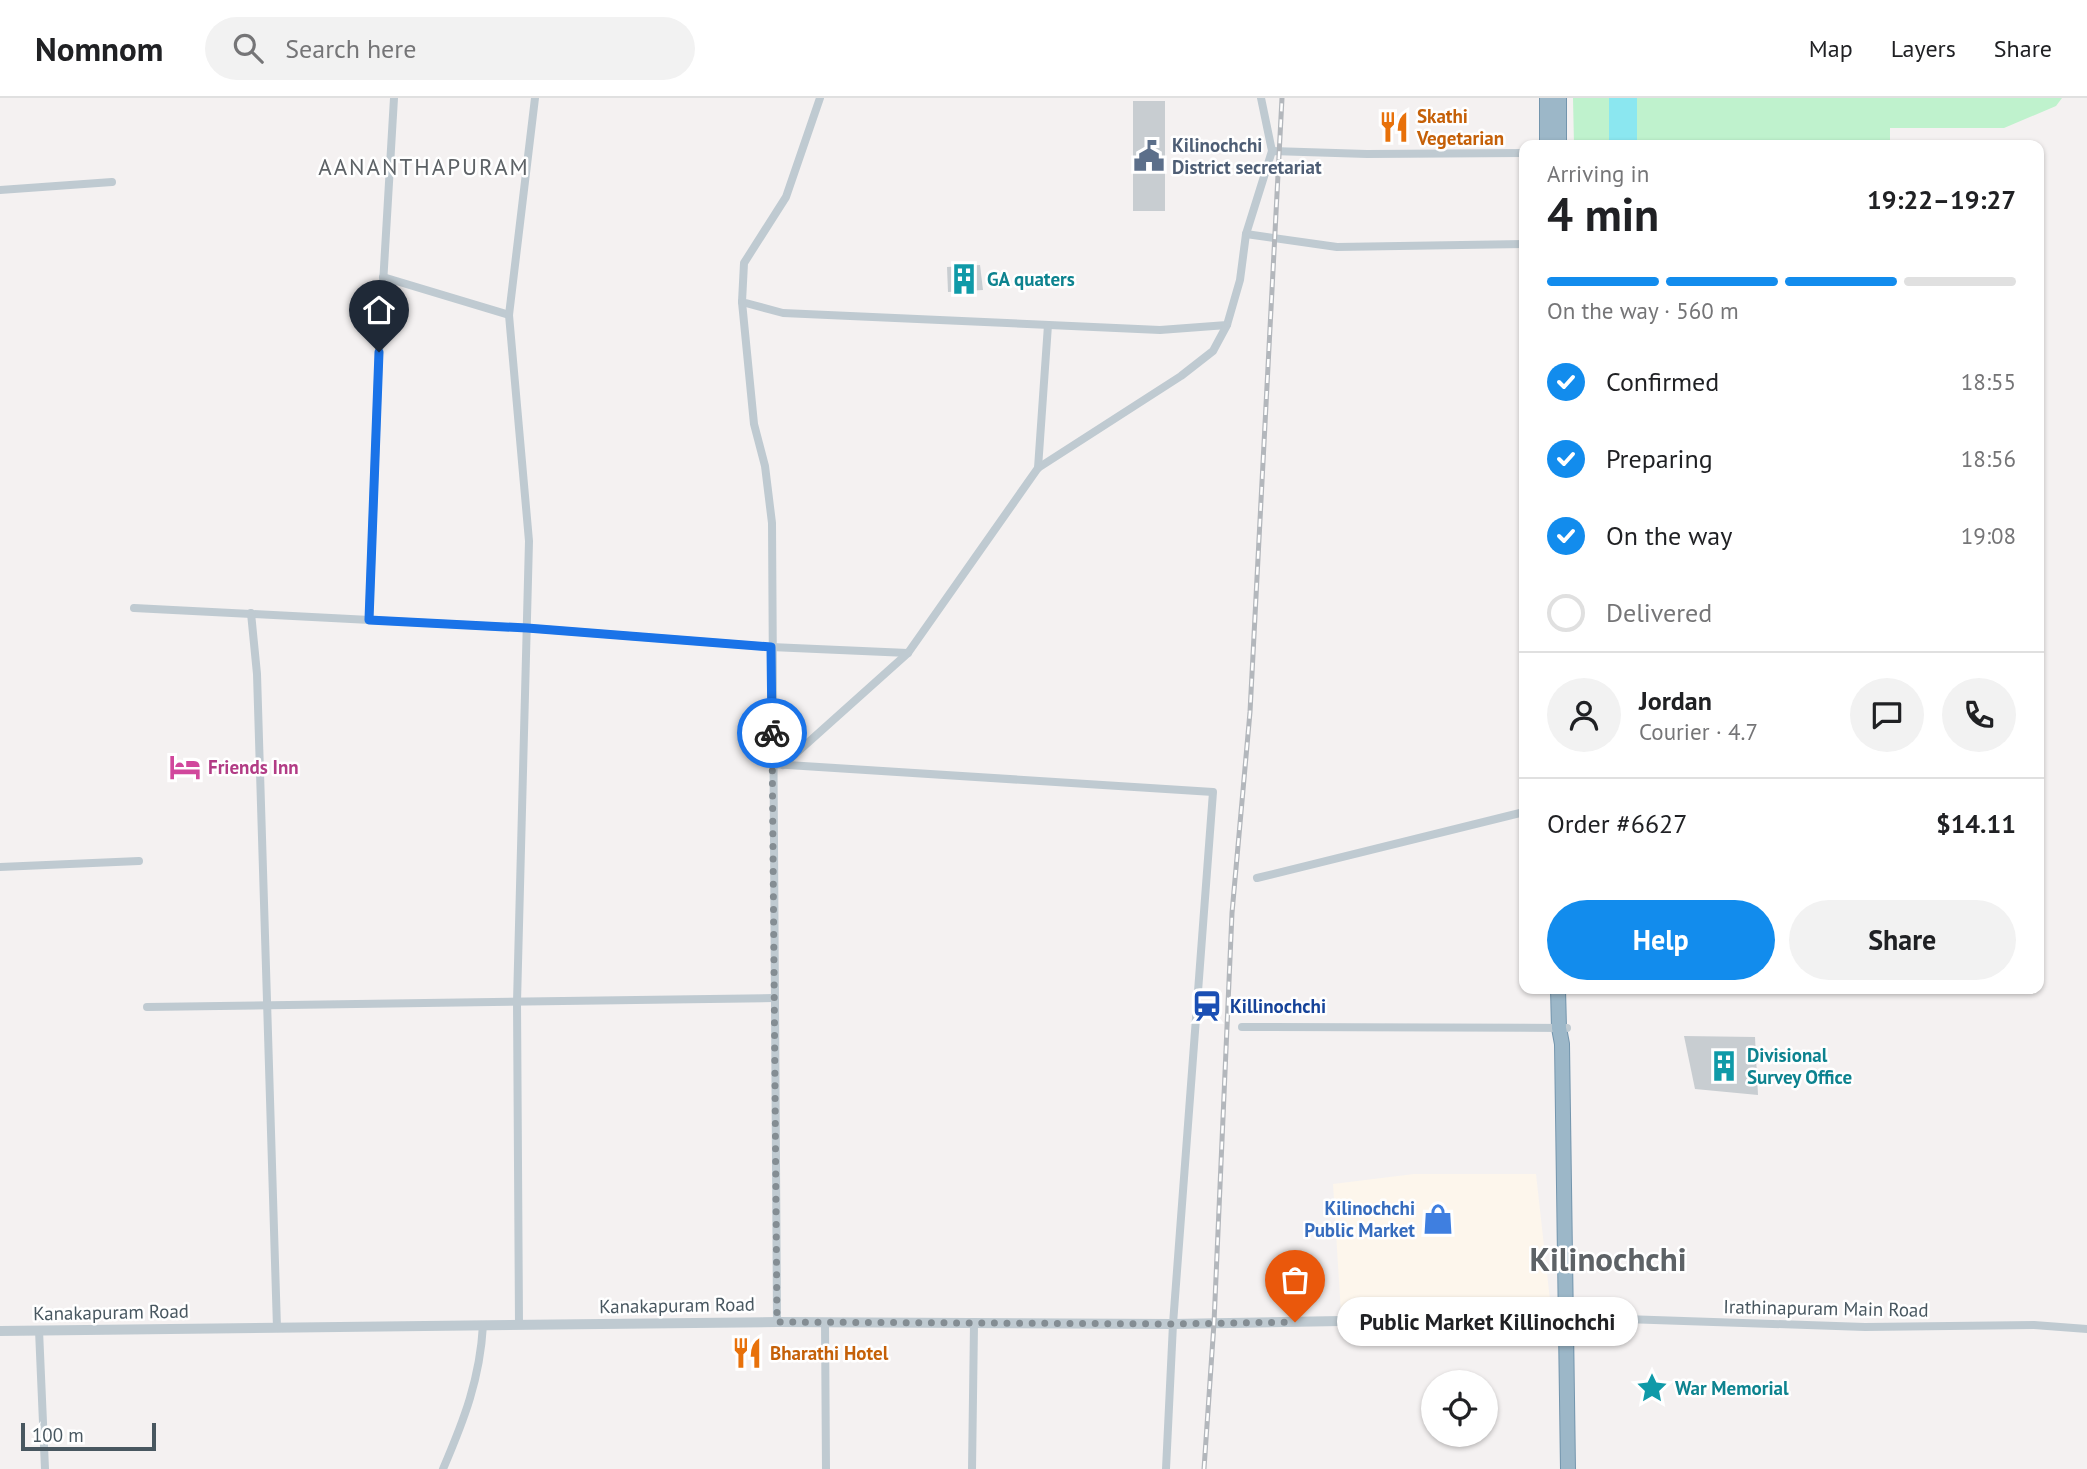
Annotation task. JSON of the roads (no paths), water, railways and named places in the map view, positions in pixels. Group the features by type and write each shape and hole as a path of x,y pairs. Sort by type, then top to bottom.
{"highway":[{"path":"1547,98 1547,140"},
{"path":"1559,98 1559,140"},
{"path":"1559,994 1563,1028"},
{"path":"1566,994 1562,1044 1568,1469"}],"street":[{"path":"369,620 383,277 394,98"},
{"path":"519,1324 517,1002 529,541 509,314 535,98"},
{"path":"777,1322 772,523 765,466 754,424 742,302 744,263 786,197 820,98"},
{"path":"783,765 908,653 1038,468 1181,376 1213,351 1227,325 1240,280 1246,234 1272,151 1261,98"},
{"path":"1272,151 1367,154 1519,153"},
{"path":"0,190 112,182"},
{"path":"1246,234 1337,247 1519,244"},
{"path":"383,277 509,314"},
{"path":"742,302 783,313 1160,330 1227,325"},
{"path":"1038,468 1048,325"},
{"path":"134,608 527,628 771,647 908,653"},
{"path":"251,613 257,674 277,1328"},
{"path":"772,764 1213,792 1173,1324 1166,1469"},
{"path":"1257,878 1519,813"},
{"path":"0,867 139,861"},
{"path":"147,1007 774,998"},
{"path":"1242,1027 1563,1028"},
{"name":"Kanakapuram Road","path":"0,1331 777,1322 1173,1324 1565,1317"},
{"name":"Irathinapuram Main Road","path":"1565,1317 1865,1327 2034,1325 2087,1329"},
{"path":"825,1322 826,1469"},
{"path":"972,1469 974,1324"},
{"path":"443,1469 467,1412 481,1358 483,1325"},
{"path":"39,1330 45,1469"}],"water":[{"path":"1609,98 1637,98 1637,140 1609,140"}],"railway":[{"path":"1204,1469 1214,1323 1232,913 1250,712 1282,98"}],"place":[{"name":"Skathi Vegetarian","path":"1394,127"},
{"name":"Kilinochchi District secretariat","path":"1149,156"},
{"name":"GA quaters","path":"964,279"},
{"name":"Friends Inn","path":"185,767"},
{"name":"Killinochchi","path":"1207,1006"},
{"name":"Divisional Survey Office","path":"1724,1066"},
{"name":"Kilinochchi Public Market","path":"1438,1219"},
{"name":"Public Market Killinochchi","path":"1295,1322"},
{"name":"Bharathi Hotel","path":"747,1353"},
{"name":"War Memorial","path":"1652,1388"}],"district":[{"name":"AANANTHAPURAM","path":"424,166"},
{"name":"Kilinochchi","path":"1608,1258"}]}
